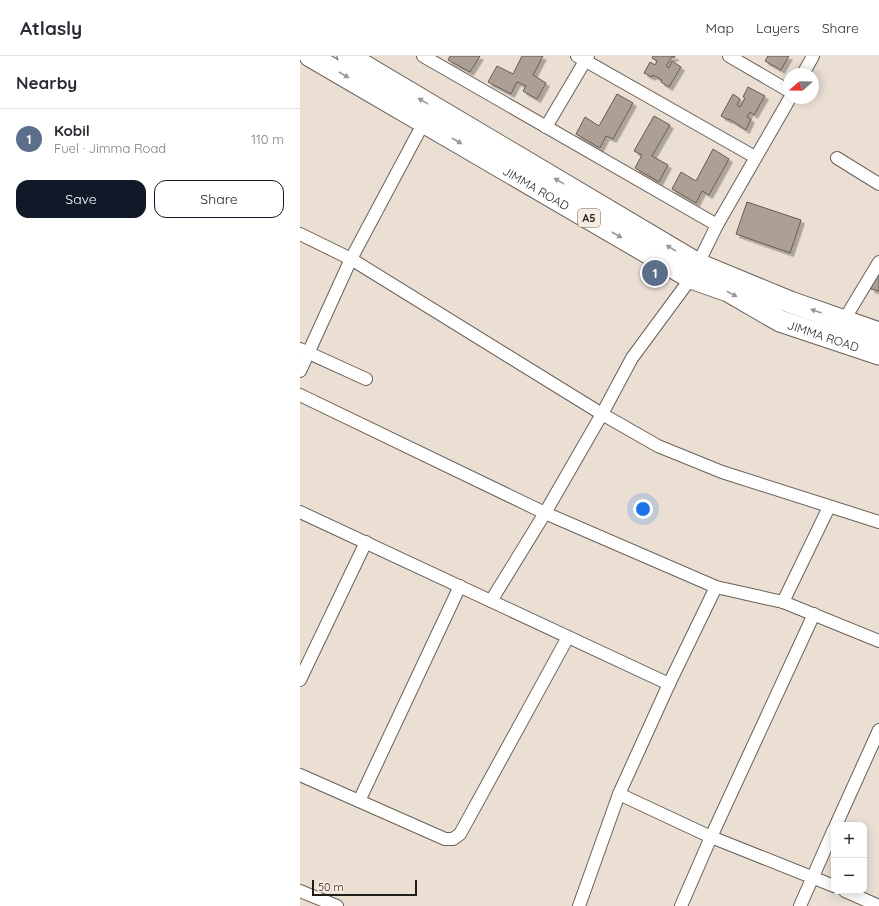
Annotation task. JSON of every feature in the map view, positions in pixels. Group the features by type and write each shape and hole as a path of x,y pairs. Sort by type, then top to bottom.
{"highway":[{"name":"JIMMA ROAD","path":"310,56 424,122 695,271 728,292 780,321 879,354"},
{"name":"A5","path":"348,56 695,271 879,333"}],"street":[{"path":"423,56 717,225"},
{"path":"729,56 783,88"},
{"path":"806,68 813,56"},
{"path":"546,127 584,58 755,157"},
{"path":"491,601 545,513 602,414 632,358 695,271 717,225 786,104"},
{"path":"300,371 304,351 424,122"},
{"path":"837,158 879,184"},
{"path":"300,234 351,259 602,414 658,446 722,472 879,522"},
{"path":"833,338 879,262"},
{"path":"304,351 366,379"},
{"path":"300,395 545,513 716,587 783,602 879,641"},
{"path":"783,602 829,507"},
{"path":"300,512 669,684"},
{"path":"300,680 366,542"},
{"path":"359,801 460,586"},
{"path":"579,906 619,794 669,684 716,587"},
{"path":"682,906 711,837 814,614"},
{"path":"300,775 445,839 453,839 460,834 568,637"},
{"path":"837,822 879,730"},
{"path":"619,794 711,837 831,885"},
{"path":"800,906 831,836"},
{"path":"300,890 338,906"},
{"path":"852,894 879,906"}],"building":[{"path":"450,56 480,56 470,72 448,60"},
{"path":"522,56 543,56 533,75 546,83 537,99 523,91 526,86 517,82 511,94 488,82 497,66 513,74"},
{"path":"653,56 675,56 674,58 672,57 666,66 669,68 672,61 681,67 669,87 661,82 662,80 653,75 652,77 644,73 650,62 655,65 657,61 652,58"},
{"path":"768,56 789,56 781,70 765,61"},
{"path":"748,87 765,96 754,115 750,112 747,117 751,119 746,130 729,119 721,116 733,94 740,99 737,105 740,107 745,98 743,97"},
{"path":"617,94 633,103 613,139 606,136 600,148 576,134 585,117 599,126"},
{"path":"654,116 670,125 652,156 668,165 659,182 635,168 642,155 634,151"},
{"path":"713,149 729,159 709,195 702,191 696,203 672,189 681,172 696,181"},
{"path":"747,202 801,220 790,253 736,234"},
{"path":"877,266 879,266 879,291 871,289"}],"place":[{"name":"Kobil","path":"655,273"}]}
